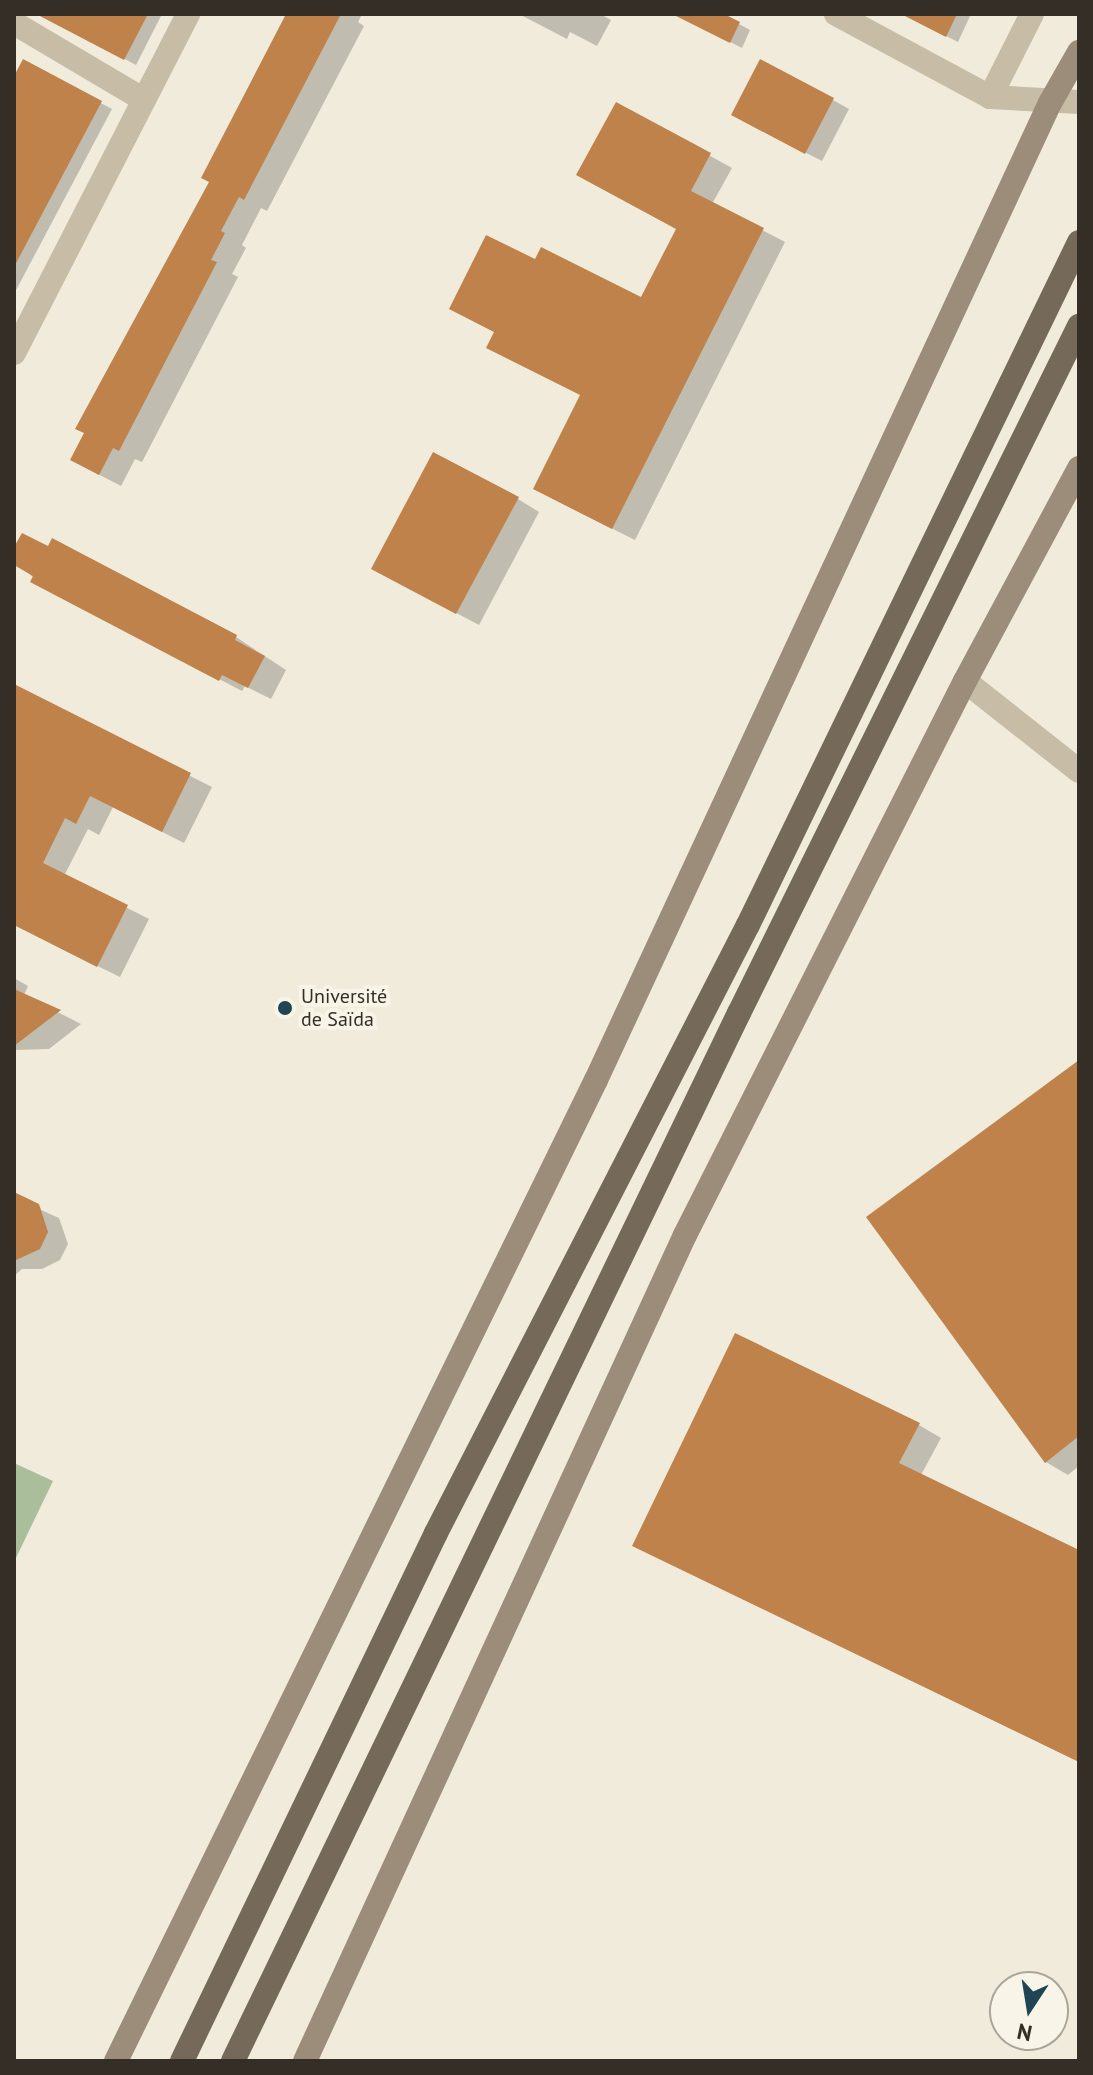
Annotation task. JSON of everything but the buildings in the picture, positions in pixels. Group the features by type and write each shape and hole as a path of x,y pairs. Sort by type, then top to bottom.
{"main road":[{"path":"182,2061 436,1533 748,925 1079,242"},
{"path":"233,2061 739,1013 1079,326"}],"street":[{"path":"14,353 188,14"},
{"path":"836,14 990,97 1050,103 1079,102"},
{"path":"990,97 1032,14"},
{"path":"19,26 144,100"},
{"path":"116,2061 596,1080 1050,103 1079,52"},
{"path":"305,2061 685,1235 965,681 1079,468"},
{"path":"965,681 1079,771"}],"green space":[{"path":"14,1463 53,1481 14,1562"}],"place":[{"name":"Université de Saïda","path":"285,1008"}]}
